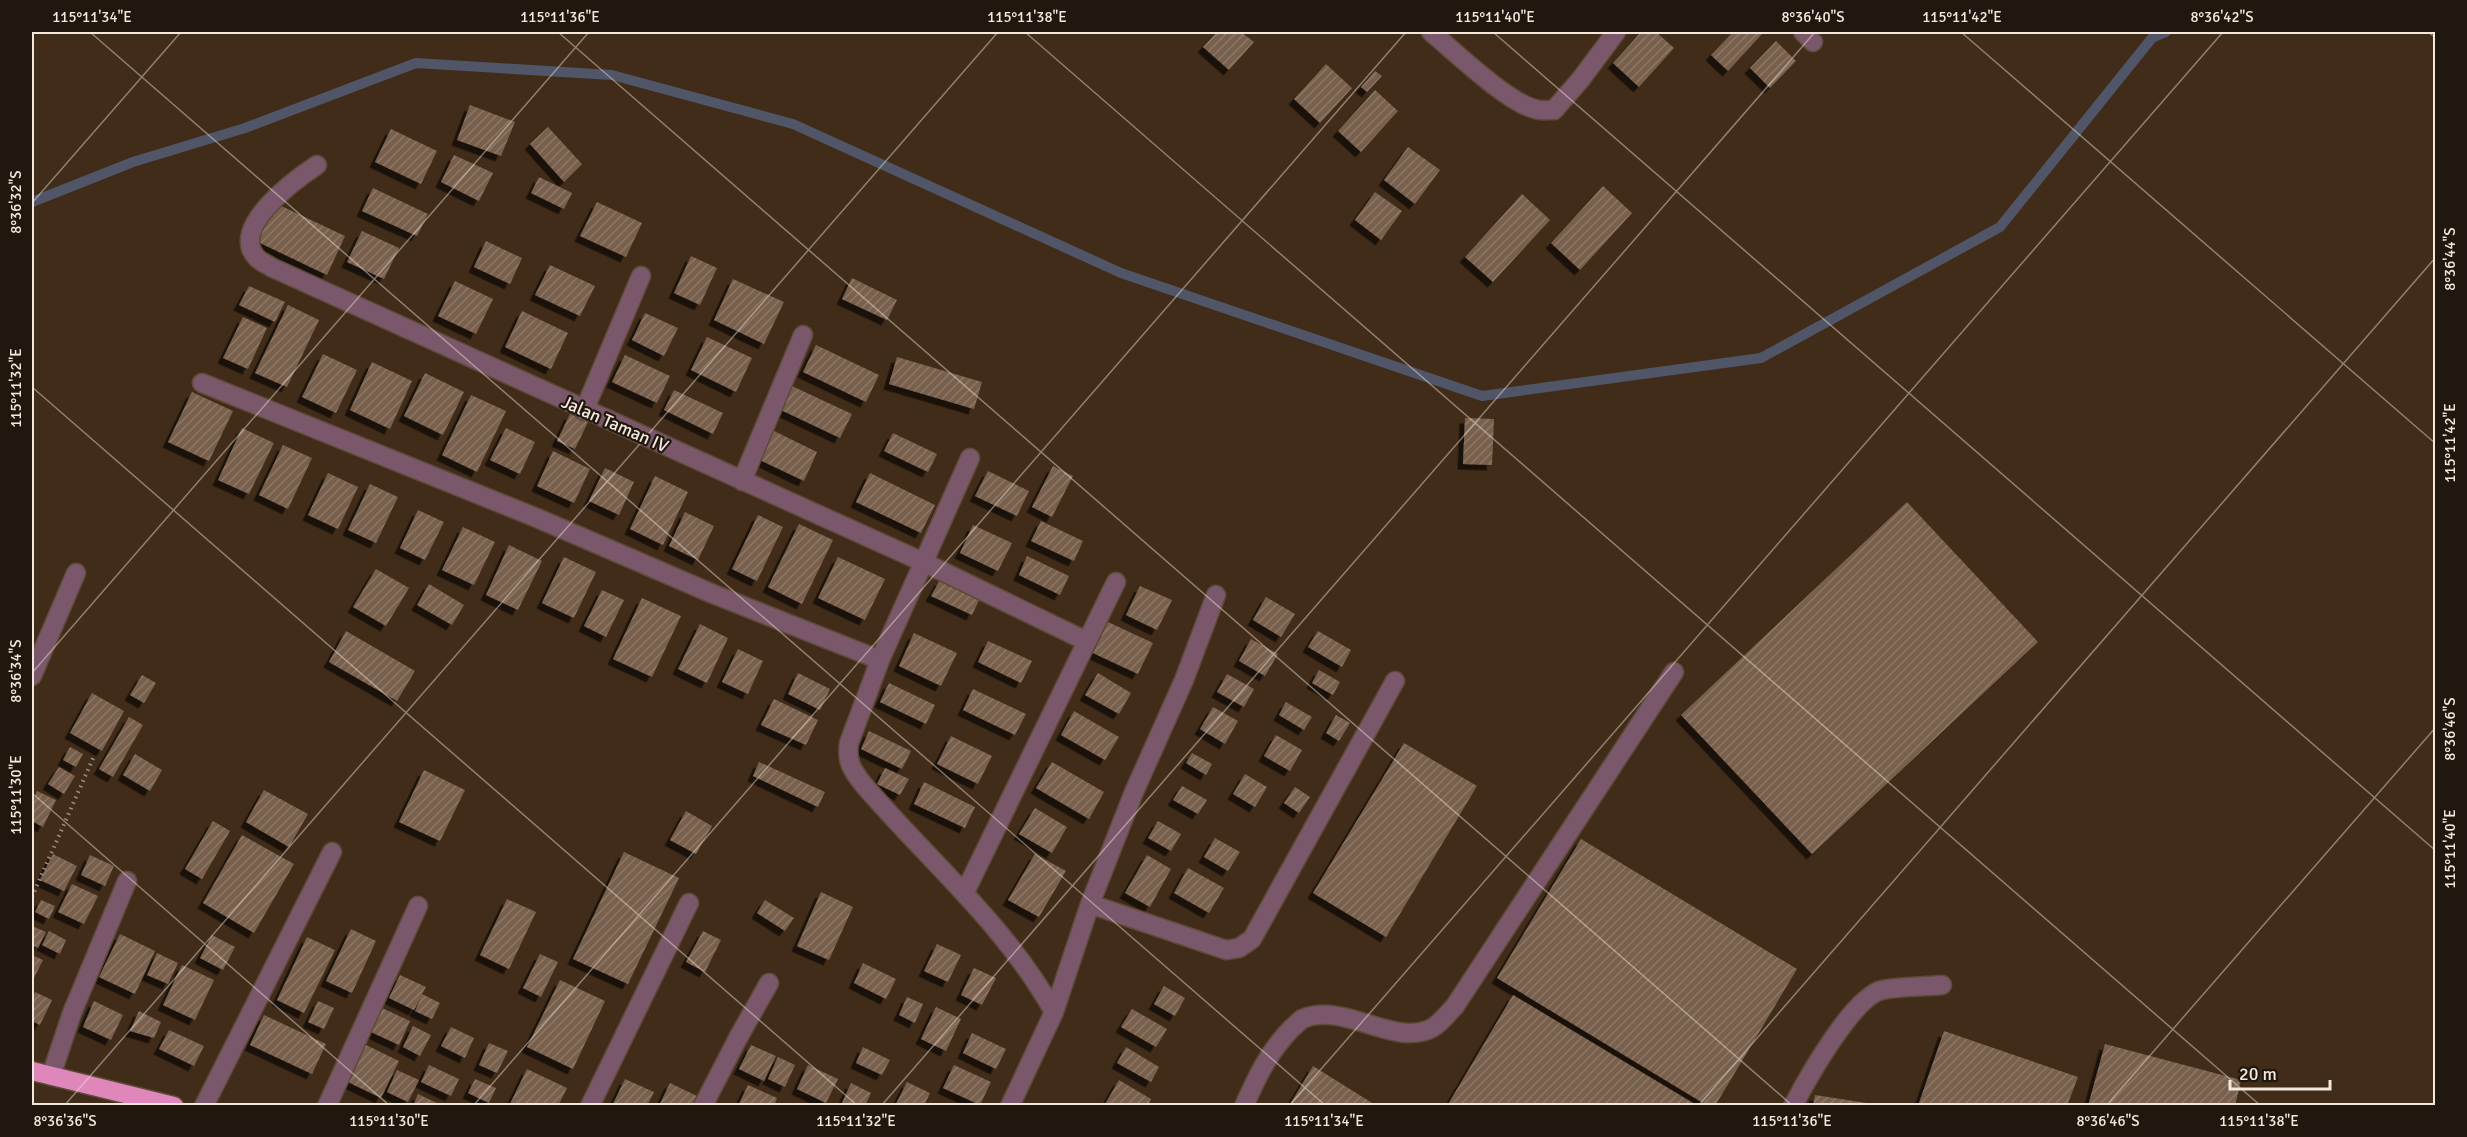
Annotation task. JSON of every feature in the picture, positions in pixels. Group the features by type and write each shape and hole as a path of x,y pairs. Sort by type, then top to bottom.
{"highway":[{"path":"32,1071 174,1106"}],"street":[{"path":"1431,32 1484,77 1522,104 1537,110 1554,110 1616,32"},
{"name":"Jalan Taman IV","path":"317,165 271,200 250,239 250,248 257,258 273,268 584,411 923,562 1086,641"},
{"path":"584,411 641,276"},
{"path":"742,481 803,335"},
{"path":"202,383 537,518 713,594 880,660"},
{"path":"970,458 880,660 846,756 852,770 885,810 965,892 1039,984 1054,1012"},
{"path":"32,676 76,573"},
{"path":"965,892 1116,582"},
{"path":"1010,1106 1054,1012 1090,904 1134,792 1184,680 1215,595"},
{"path":"1244,1106 1273,1049 1302,1019 1334,1014 1398,1031 1416,1033 1432,1028 1455,1006 1674,672"},
{"path":"1090,904 1226,950 1239,948 1252,939 1395,681"},
{"path":"204,1106 332,852"},
{"path":"51,1076 72,1013 127,881"},
{"path":"590,1106 689,903"},
{"path":"327,1106 418,906"},
{"path":"703,1106 770,982"},
{"path":"1793,1106 1809,1075 1861,1003 1882,990 1942,985"}],"path":[{"path":"32,897 94,756"}],"building":[{"path":"1217,32 1241,32 1254,42 1229,70 1203,47"},
{"path":"1641,32 1656,32 1674,48 1639,87 1613,63"},
{"path":"1733,32 1763,33 1728,71 1711,55"},
{"path":"1776,41 1796,61 1770,88 1750,68"},
{"path":"1326,64 1352,88 1320,123 1294,99"},
{"path":"1375,71 1382,76 1367,92 1361,87"},
{"path":"1375,90 1398,111 1361,152 1338,131"},
{"path":"470,105 515,122 501,156 457,140"},
{"path":"548,127 582,164 564,182 530,144"},
{"path":"391,129 437,151 421,184 375,162"},
{"path":"1408,147 1440,170 1415,204 1384,180"},
{"path":"454,155 493,173 479,201 441,182"},
{"path":"539,177 572,193 564,209 531,193"},
{"path":"1603,186 1632,213 1580,270 1551,243"},
{"path":"373,188 428,214 417,236 362,211"},
{"path":"1375,192 1402,211 1381,240 1355,220"},
{"path":"1522,194 1550,220 1493,282 1465,257"},
{"path":"597,202 642,223 626,257 580,236"},
{"path":"275,203 345,236 327,275 256,241"},
{"path":"362,231 399,248 384,279 347,262"},
{"path":"486,241 522,258 510,284 474,267"},
{"path":"691,256 717,268 700,305 674,293"},
{"path":"550,265 595,286 580,316 535,295"},
{"path":"852,278 897,300 887,320 842,299"},
{"path":"733,279 784,302 764,344 714,320"},
{"path":"455,281 493,299 476,334 438,316"},
{"path":"249,286 285,302 275,322 239,305"},
{"path":"288,305 319,320 287,387 255,373"},
{"path":"522,311 568,333 551,369 505,347"},
{"path":"645,313 678,328 664,356 632,340"},
{"path":"243,317 267,328 248,369 223,358"},
{"path":"707,337 752,358 736,392 691,370"},
{"path":"816,345 879,375 866,402 803,372"},
{"path":"323,354 357,370 336,413 302,397"},
{"path":"625,355 670,376 657,403 612,382"},
{"path":"897,357 982,382 974,409 889,384"},
{"path":"372,362 412,381 390,429 350,410"},
{"path":"425,373 464,392 443,435 404,416"},
{"path":"792,386 852,414 840,438 781,410"},
{"path":"674,390 723,413 713,434 664,410"},
{"path":"192,392 233,411 209,461 168,442"},
{"path":"471,395 506,411 477,472 442,455"},
{"path":"570,414 588,422 575,449 557,441"},
{"path":"1465,418 1494,419 1492,465 1463,464"},
{"path":"242,428 274,443 249,494 218,480"},
{"path":"506,428 535,442 520,474 490,460"},
{"path":"774,431 817,452 804,481 760,460"},
{"path":"893,433 937,454 928,472 884,451"},
{"path":"283,445 312,458 288,509 259,495"},
{"path":"553,451 590,469 574,503 537,486"},
{"path":"1053,466 1073,476 1052,517 1032,507"},
{"path":"605,468 634,482 619,515 589,501"},
{"path":"988,471 1029,491 1017,516 975,496"},
{"path":"328,473 358,487 338,529 308,515"},
{"path":"870,473 935,505 921,533 856,502"},
{"path":"655,476 688,492 663,545 630,529"},
{"path":"370,484 398,497 376,543 348,530"},
{"path":"1907,502 2038,642 1812,854 1681,715"},
{"path":"418,510 444,522 425,560 400,548"},
{"path":"685,512 714,526 698,560 669,546"},
{"path":"758,515 783,527 757,581 732,569"},
{"path":"1041,521 1083,541 1074,561 1031,541"},
{"path":"799,524 833,540 802,604 768,587"},
{"path":"973,525 1012,543 998,571 960,553"},
{"path":"463,527 495,542 474,585 442,570"},
{"path":"509,545 542,561 518,610 486,595"},
{"path":"1027,556 1069,576 1060,595 1019,575"},
{"path":"564,557 596,572 574,618 542,603"},
{"path":"838,557 885,579 865,620 818,598"},
{"path":"376,569 409,588 386,626 353,607"},
{"path":"940,580 980,598 972,615 931,596"},
{"path":"429,584 464,605 452,625 417,605"},
{"path":"1140,586 1172,600 1157,630 1126,615"},
{"path":"602,590 624,600 606,637 584,626"},
{"path":"1266,597 1295,614 1281,637 1253,620"},
{"path":"642,598 681,616 652,677 613,659"},
{"path":"1108,622 1153,643 1138,674 1093,653"},
{"path":"700,624 728,638 707,683 678,669"},
{"path":"346,631 415,671 397,701 329,662"},
{"path":"1318,631 1351,650 1342,667 1308,647"},
{"path":"914,633 957,653 941,686 899,666"},
{"path":"1251,639 1278,654 1265,676 1239,661"},
{"path":"988,641 1032,661 1021,683 978,662"},
{"path":"738,649 763,661 748,694 722,682"},
{"path":"1319,670 1340,682 1333,695 1312,683"},
{"path":"798,673 830,689 820,710 788,694"},
{"path":"1098,673 1131,693 1119,714 1085,695"},
{"path":"1227,674 1254,689 1244,707 1217,692"},
{"path":"142,675 156,683 144,703 130,695"},
{"path":"889,683 935,705 926,724 880,702"},
{"path":"973,689 1026,714 1015,735 963,710"},
{"path":"92,693 124,711 102,751 70,733"},
{"path":"774,699 818,720 806,745 761,725"},
{"path":"1286,702 1312,717 1304,730 1279,715"},
{"path":"1213,707 1238,721 1225,744 1200,729"},
{"path":"1074,711 1119,737 1105,760 1061,735"},
{"path":"1336,715 1350,723 1339,741 1326,733"},
{"path":"129,717 143,725 113,777 99,769"},
{"path":"869,731 911,751 902,769 861,749"},
{"path":"1276,735 1302,750 1290,771 1264,756"},
{"path":"951,736 992,756 978,784 937,764"},
{"path":"1404,743 1477,786 1386,937 1313,893"},
{"path":"70,747 83,754 76,767 63,760"},
{"path":"1192,753 1212,764 1206,775 1186,763"},
{"path":"135,754 162,770 150,791 123,775"},
{"path":"759,762 825,792 818,807 753,776"},
{"path":"1052,762 1104,792 1089,819 1036,788"},
{"path":"59,767 75,776 64,794 48,784"},
{"path":"885,768 909,779 900,795 877,784"},
{"path":"424,770 465,790 440,841 399,822"},
{"path":"1245,774 1267,787 1255,807 1233,794"},
{"path":"924,782 975,807 965,828 914,804"},
{"path":"1182,786 1207,800 1198,814 1173,800"},
{"path":"1295,787 1310,797 1299,813 1284,803"},
{"path":"264,790 308,814 289,847 246,822"},
{"path":"37,791 56,800 43,827 32,821 32,802"},
{"path":"1035,808 1067,827 1052,853 1019,834"},
{"path":"686,811 712,826 696,854 670,840"},
{"path":"213,821 230,831 202,879 185,869"},
{"path":"1158,821 1181,834 1171,851 1148,838"},
{"path":"242,835 294,864 254,933 203,903"},
{"path":"1215,838 1240,852 1228,871 1204,857"},
{"path":"1581,839 1797,969 1715,1106 1708,1106 1497,978"},
{"path":"624,852 679,878 628,984 573,959"},
{"path":"53,854 77,866 64,891 40,880"},
{"path":"1035,854 1066,871 1039,917 1008,900"},
{"path":"90,855 114,866 105,886 81,875"},
{"path":"1147,855 1171,869 1150,907 1125,893"},
{"path":"1188,868 1224,888 1209,913 1174,893"},
{"path":"72,884 98,896 84,924 58,912"},
{"path":"821,892 853,907 829,960 797,946"},
{"path":"507,899 536,912 509,969 480,955"},
{"path":"41,900 55,906 49,919 35,912"},
{"path":"765,900 794,918 785,931 757,913"},
{"path":"32,926 46,932 38,948 32,945"},
{"path":"351,929 376,941 352,993 326,981"},
{"path":"49,931 66,940 60,954 42,945"},
{"path":"703,931 721,940 705,972 686,962"},
{"path":"120,934 155,951 135,994 99,977"},
{"path":"212,935 235,947 223,970 200,958"},
{"path":"307,937 335,950 304,1013 277,1000"},
{"path":"937,944 961,955 948,982 924,971"},
{"path":"157,953 178,963 168,984 147,975"},
{"path":"540,954 558,962 541,997 523,988"},
{"path":"32,955 43,960 34,978 32,976"},
{"path":"863,963 896,979 886,999 854,983"},
{"path":"182,965 214,980 195,1020 163,1005"},
{"path":"974,968 996,978 982,1005 961,995"},
{"path":"400,975 426,987 422,994 440,1003 432,1019 415,1011 421,997 414,1010 389,998"},
{"path":"560,980 605,1001 573,1069 527,1047"},
{"path":"1164,986 1185,998 1175,1016 1154,1004"},
{"path":"35,992 52,1000 40,1025 32,1021 32,999"},
{"path":"1513,995 1698,1106 1447,1106"},
{"path":"907,997 923,1004 915,1023 899,1015"},
{"path":"94,1001 123,1015 111,1040 83,1027"},
{"path":"318,1001 334,1008 324,1029 308,1022"},
{"path":"936,1007 961,1019 946,1051 921,1039"},
{"path":"382,1008 410,1021 399,1045 371,1032"},
{"path":"1132,1009 1167,1029 1156,1047 1121,1027"},
{"path":"139,1011 161,1022 154,1038 130,1031"},
{"path":"264,1015 326,1044 312,1074 250,1045"},
{"path":"413,1026 431,1035 420,1056 403,1047"},
{"path":"451,1027 474,1038 465,1058 441,1046"},
{"path":"169,1030 204,1046 194,1066 159,1049"},
{"path":"1944,1031 2078,1077 2067,1106 1918,1106"},
{"path":"972,1033 1006,1049 996,1069 963,1053"},
{"path":"489,1043 508,1051 497,1073 479,1065"},
{"path":"2105,1044 2241,1080 2235,1106 2088,1106"},
{"path":"366,1045 399,1061 381,1098 348,1082"},
{"path":"751,1045 776,1056 764,1081 739,1069"},
{"path":"863,1047 890,1060 882,1075 856,1063"},
{"path":"1126,1047 1159,1067 1151,1082 1117,1063"},
{"path":"778,1057 795,1065 785,1087 768,1079"},
{"path":"429,1065 459,1079 451,1096 421,1082"},
{"path":"808,1065 838,1079 826,1103 797,1089"},
{"path":"954,1065 991,1082 980,1105 943,1088"},
{"path":"1313,1066 1377,1106 1289,1106"},
{"path":"527,1069 567,1088 558,1106 509,1106"},
{"path":"397,1070 419,1080 408,1102 387,1092"},
{"path":"475,1079 496,1088 489,1103 468,1093"},
{"path":"625,1079 654,1092 647,1106 612,1106"},
{"path":"1119,1080 1151,1099 1148,1106 1104,1106"},
{"path":"907,1082 930,1093 924,1106 895,1106"},
{"path":"670,1083 703,1099 700,1106 659,1106"},
{"path":"851,1083 871,1093 865,1106 848,1106 842,1103"},
{"path":"748,1085 777,1098 774,1106 738,1106"},
{"path":"418,1094 443,1106 413,1106"},
{"path":"1815,1095 1873,1104 1873,1106 1813,1106"}],"waterway":[{"path":"32,202 133,162 245,128 416,63 612,75 793,124 1121,273 1482,396 1761,358 2000,227 2152,38 2166,32"}]}
